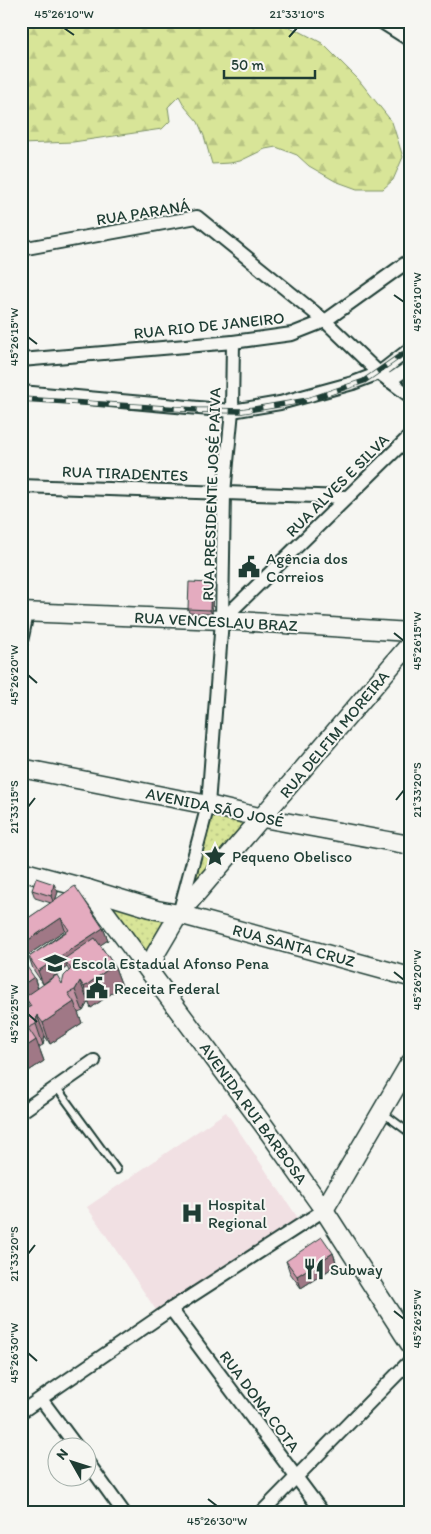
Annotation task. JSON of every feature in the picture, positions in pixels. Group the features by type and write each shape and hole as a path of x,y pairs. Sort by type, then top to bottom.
{"main road":[{"name":"RUA VENCESLAU BRAZ","path":"24,612 222,620 410,632"},
{"name":"RUA DELFIM MOREIRA","path":"151,973 156,952 179,914 410,644"},
{"name":"AVENIDA SÃO JOSÉ","path":"21,768 208,805 263,818 410,845"},
{"path":"21,871 88,889"},
{"name":"RUA SANTA CRUZ","path":"88,889 157,910 179,914 410,977"},
{"name":"AVENIDA RUI BARBOSA","path":"88,889 266,1127 324,1210 410,1344"},
{"path":"324,1210 410,1063"}],"street":[{"path":"380,21 409,37"},
{"name":"RUA PARANÁ","path":"21,249 197,217 325,321 384,377 410,396"},
{"name":"RUA RIO DE JANEIRO","path":"21,360 233,342 292,334 325,321 410,260"},
{"name":"RUA PRESIDENTE JOSÉ PAIVA","path":"179,914 208,805 222,620 224,493 232,410 233,342"},
{"path":"384,377 410,349"},
{"path":"21,392 232,410 299,399 384,377 410,367"},
{"name":"RUA ALVES E SILVA","path":"222,620 410,436"},
{"name":"RUA TIRADENTES","path":"21,486 347,497"},
{"path":"21,642 24,612"},
{"path":"21,1112 94,1061"},
{"path":"21,1412 171,1309 324,1210"},
{"name":"RUA DONA COTA","path":"171,1309 323,1513"},
{"path":"260,1513 410,1361"},
{"path":"41,1399 69,1436"},
{"path":"98,1477 124,1513"}],"lane":[{"path":"56,1088 117,1170"},
{"path":"381,1111 410,1133"}],"shaded area":[{"name":"Hospital Regional","path":"226,1112 298,1218 158,1313 87,1207"}],"green space":[{"path":"21,21 273,21 299,31 322,43 358,79 392,122 403,157 393,180 383,189 357,189 335,181 309,166 297,155 276,147 265,149 240,161 212,164 198,122 185,107 179,96 168,107 170,121 162,129 73,142 21,144"},
{"path":"209,814 257,821 182,907"},
{"path":"101,897 166,918 151,942 148,961"}],"building":[{"path":"189,582 211,583 210,610 188,609"},
{"path":"36,878 54,884 51,896 32,890"},
{"path":"75,886 103,928 38,971 29,957 69,930 61,918 21,945 21,923"},
{"path":"95,938 114,965 84,987 80,981 75,990 68,993 74,1002 43,1023 37,1015 36,1024 28,1028 36,1040 21,1050 21,1018 24,1010 31,1006 25,997 57,975 62,984 64,976 71,969 64,959"},
{"path":"21,958 34,977 21,986"},
{"path":"322,1237 333,1253 297,1276 286,1261"}],"railway":[{"path":"21,399 242,411 308,400 364,381 410,349"}],"place":[{"name":"Agência dos Correios","path":"249,567"},
{"name":"Pequeno Obelisco","path":"215,856"},
{"name":"Escola Estadual Afonso Pena","path":"55,963"},
{"name":"Receita Federal","path":"97,988"},
{"name":"Hospital Regional","path":"192,1213"},
{"name":"Subway","path":"314,1269"}]}
